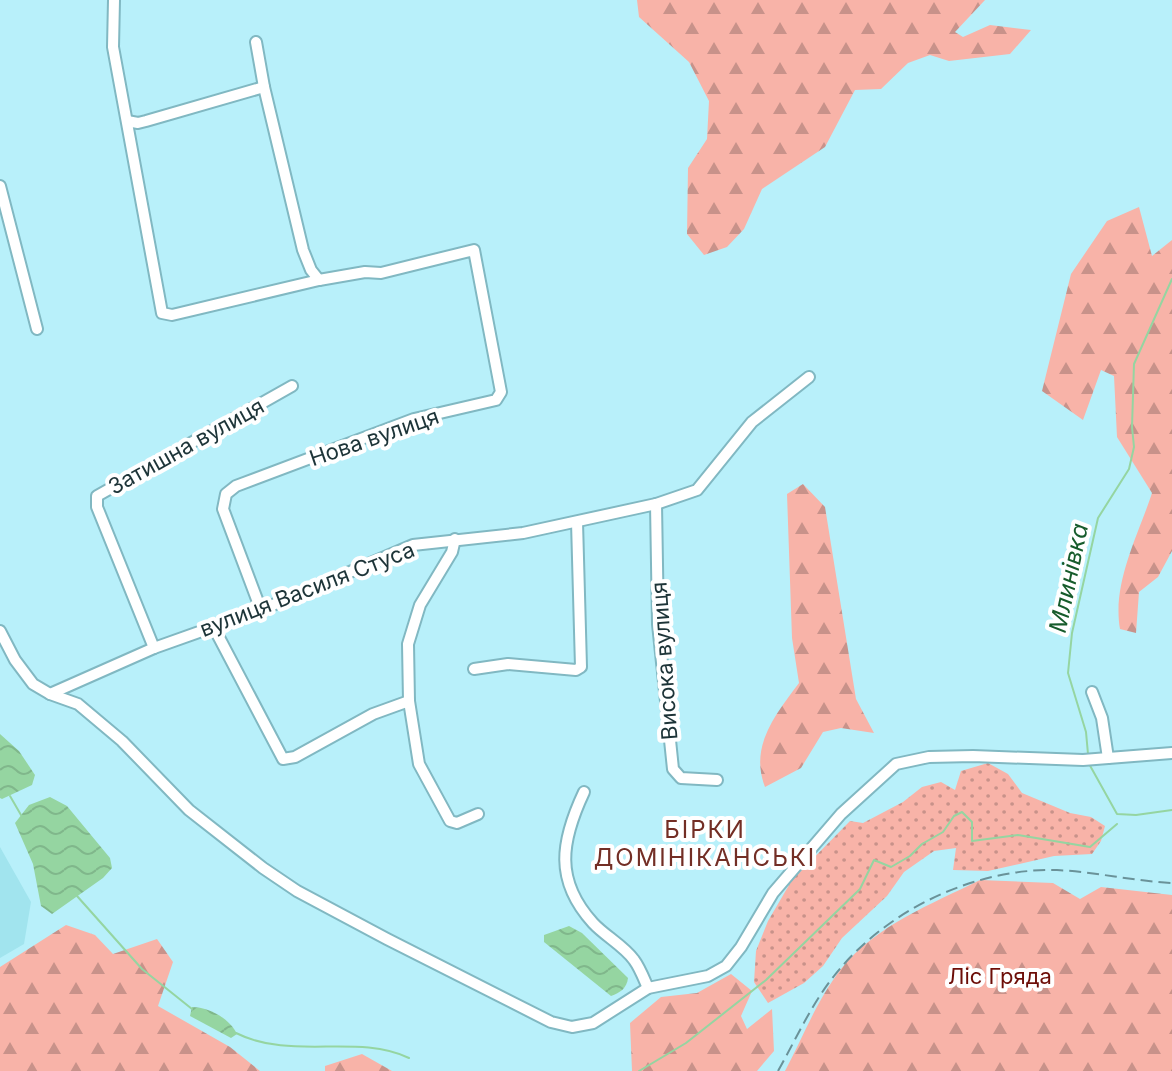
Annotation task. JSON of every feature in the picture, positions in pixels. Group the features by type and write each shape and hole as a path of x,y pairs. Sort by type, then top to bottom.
{"street":[{"path":"114,0 113,47 162,313 172,315 319,280 303,250 256,42"},
{"path":"127,121 138,123 264,87"},
{"path":"0,186 37,329"},
{"name":"Нова вулиця","path":"261,610 223,509 226,494 236,486 414,419 496,400 501,392 474,250 381,273 365,272 319,280"},
{"name":"вулиця Василя Стуса","path":"50,694 154,648 261,610 413,545 523,533 656,504 697,490 752,422 809,377"},
{"name":"Затишна вулиця","path":"154,648 97,507 97,496 292,386"},
{"name":"Висока вулиця","path":"656,504 658,624 673,769 681,778 717,780"},
{"path":"474,669 508,664 576,670 581,667 577,522"},
{"path":"455,539 452,552 420,605 408,644 409,701 419,764 450,821 457,823 478,814"},
{"path":"213,626 283,759 295,757 373,714 409,701"},
{"path":"0,631 15,660 33,684 78,704 122,741 189,810 263,868 297,891 551,1022 572,1027 593,1023 648,988 708,976 726,966 773,893 841,814 896,764 929,757 1083,760 1172,753"},
{"path":"1092,692 1102,718 1108,758"},
{"path":"584,792 569,825 565,858 567,882 577,904 594,925 634,960 648,988"}],"shaded area":[{"path":"0,847 31,902 24,944 0,958"}],"green space":[{"path":"637,0 985,0 955,32 963,37 990,25 1031,30 1010,54 949,61 930,55 908,63 881,89 855,90 825,147 762,189 744,229 727,247 704,255 687,234 688,168 707,139 709,101 689,62 639,17"},
{"path":"1139,207 1152,256 1172,240 1172,551 1158,577 1139,592 1136,633 1120,629 1120,594 1128,560 1152,493 1117,437 1114,376 1101,370 1083,420 1042,391 1071,274 1107,221"},
{"path":"803,484 825,507 856,699 874,733 841,728 823,732 801,768 765,787 760,758 767,731 799,683 792,638 787,494"},
{"path":"988,763 1008,774 1022,793 1070,813 1091,817 1105,826 1101,841 1092,854 1054,856 988,871 953,870 956,848 934,851 904,872 887,896 842,938 823,966 804,983 768,1003 754,982 756,951 768,921 792,880 850,821 863,823 903,802 922,787 941,782 955,790 961,771"},
{"name":"Ліс Гряда","path":"980,880 1053,883 1080,899 1101,887 1172,895 1172,1071 785,1071 825,993 855,954 906,917"},
{"path":"66,925 95,935 113,954 157,939 173,962 158,1006 230,1047 260,1071 0,1071 0,967"},
{"path":"731,974 752,991 741,1016 747,1029 772,1009 774,1051 757,1071 632,1071 630,1023 661,997 697,993"},
{"path":"362,1054 392,1071 325,1071 325,1066"}],"water":[{"path":"0,734 19,751 35,775 32,785 2,799 0,798"},
{"path":"50,797 67,806 110,858 112,868 103,878 52,914 41,906 33,864 15,823 29,805"},
{"path":"569,926 582,933 628,978 620,992 611,996 544,942 544,935"},
{"path":"192,1007 218,1015 237,1034 231,1038 190,1016"}],"waterway":[{"name":"Млинівка","path":"1088,754 1086,732 1068,673 1072,633 1098,518 1129,469 1134,447 1134,364 1172,279"},
{"name":"Млинівка","path":"1088,762 1117,814 1172,810"},
{"path":"10,796 21,815"},
{"path":"639,1071 686,1043 766,980 860,889 874,860 891,867 943,832 954,816 962,812 972,822 972,841 1018,835 1090,847 1117,824"},
{"path":"77,896 142,969 192,1009"},
{"path":"236,1033 279,1045 367,1047 409,1058"}],"railway":[{"path":"778,1071 804,1022 834,976 879,932 933,898 963,886 1025,871 1072,871 1172,883"}],"district":[{"name":"БІРКИ ДОМІНІКАНСЬКІ","path":"705,844"}]}
